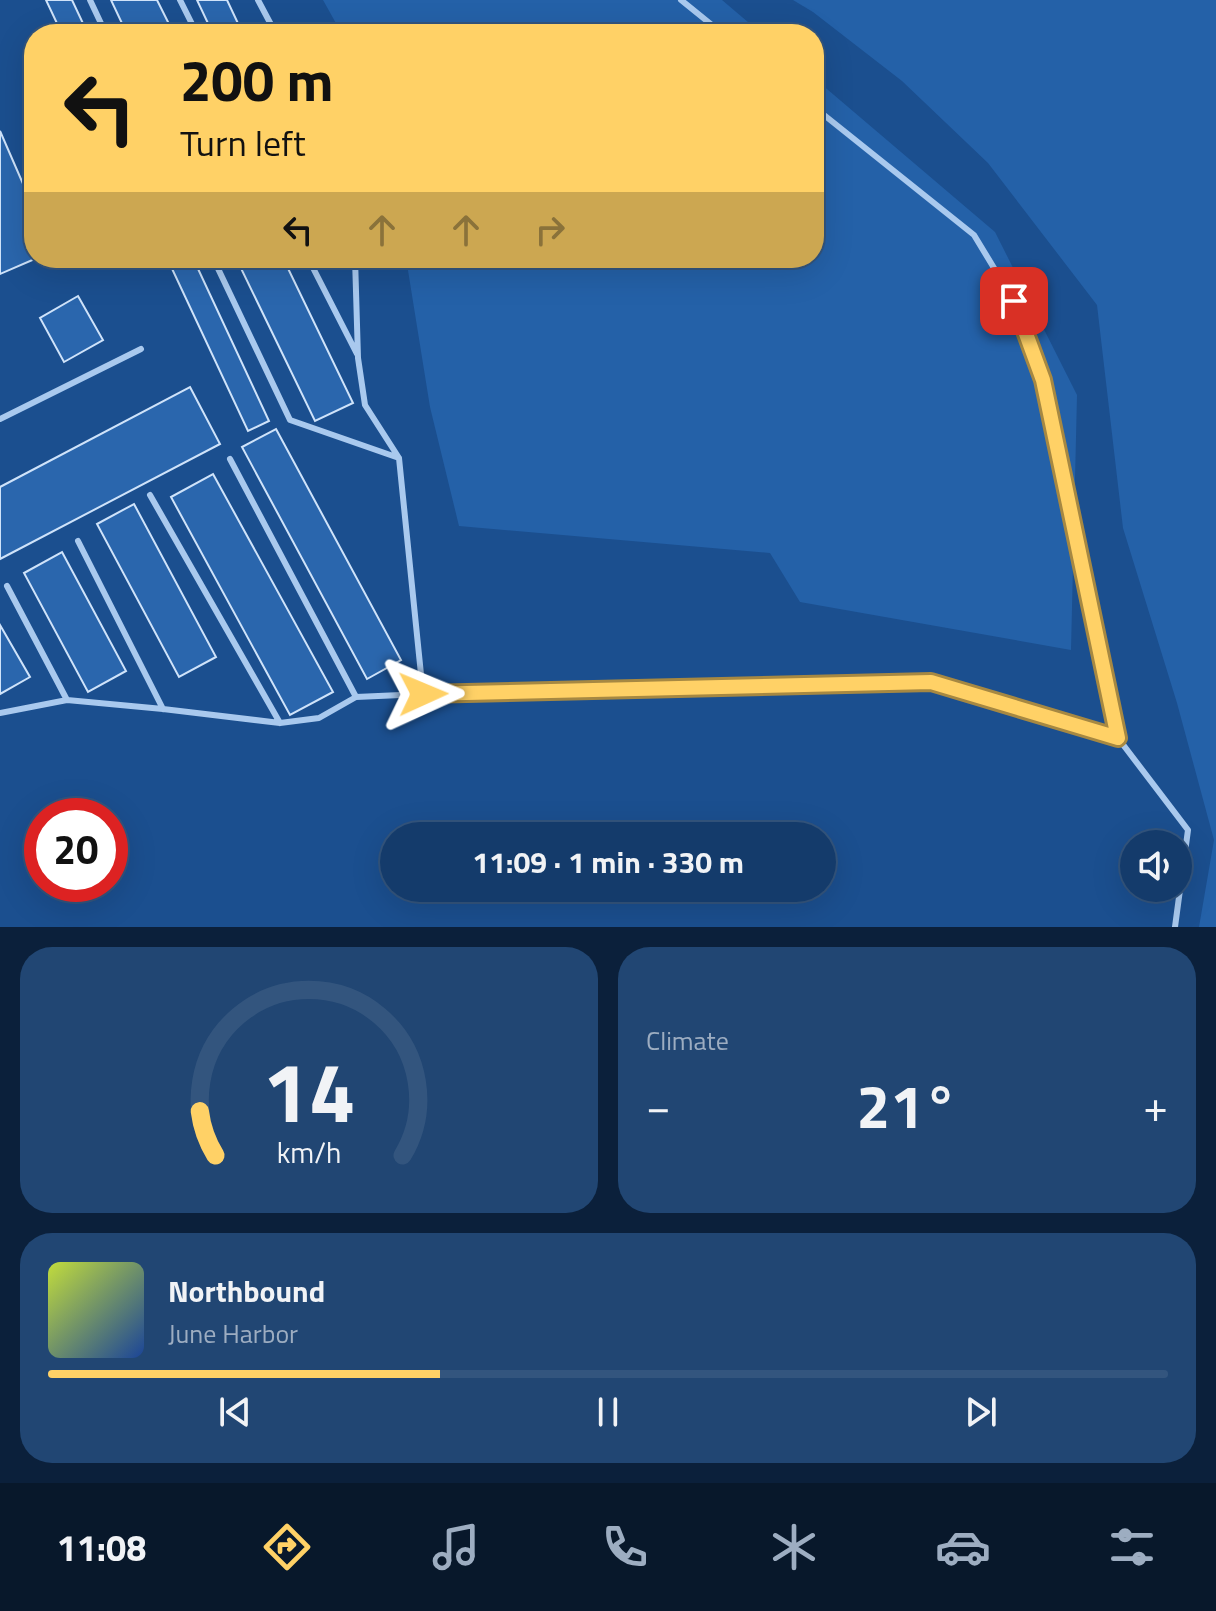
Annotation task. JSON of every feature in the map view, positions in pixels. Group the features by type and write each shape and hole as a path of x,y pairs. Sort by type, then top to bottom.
{"lane":[{"path":"90,0 101,24"},
{"path":"180,0 192,24"},
{"path":"258,0 271,24"},
{"path":"681,0 711,24"},
{"path":"824,115 974,235 1014,301 1043,380 1118,738 1188,830 1175,927"},
{"path":"218,268 290,420 399,458"},
{"path":"313,268 358,358"},
{"path":"355,268 358,358 365,405 399,458 423,694"},
{"path":"0,419 141,349"},
{"path":"230,459 356,697"},
{"path":"150,495 280,723"},
{"path":"78,541 163,709"},
{"path":"7,586 67,700"},
{"path":"0,713 67,700 280,723 319,718 356,697 931,682 1118,738"}],"shaded area":[{"path":"323,0 722,0 750,24 336,24"},
{"path":"793,0 1216,0 1216,927 1199,927 1214,840 1177,703 1123,528 1097,305 988,163 902,81"},
{"path":"824,87 995,232 1077,395 1071,650 800,602 770,553 459,526 430,407 408,268 824,268"}],"building":[{"path":"46,0 72,0 83,24 57,24"},
{"path":"111,0 157,0 169,24 122,24"},
{"path":"197,0 227,0 238,24 208,24"},
{"path":"0,131 24,186 24,264 0,274"},
{"path":"172,268 198,268 269,421 248,431"},
{"path":"241,268 288,268 353,403 315,421"},
{"path":"78,296 103,340 64,362 40,318"},
{"path":"190,387 220,444 0,559 0,487"},
{"path":"276,429 401,660 367,679 242,447"},
{"path":"213,474 333,692 290,715 171,497"},
{"path":"134,504 216,657 179,677 97,524"},
{"path":"62,552 126,671 88,692 24,573"},
{"path":"0,625 30,677 0,694"}],"route":[{"path":"423,694 931,682 1118,738 1043,380 1014,301"}]}
